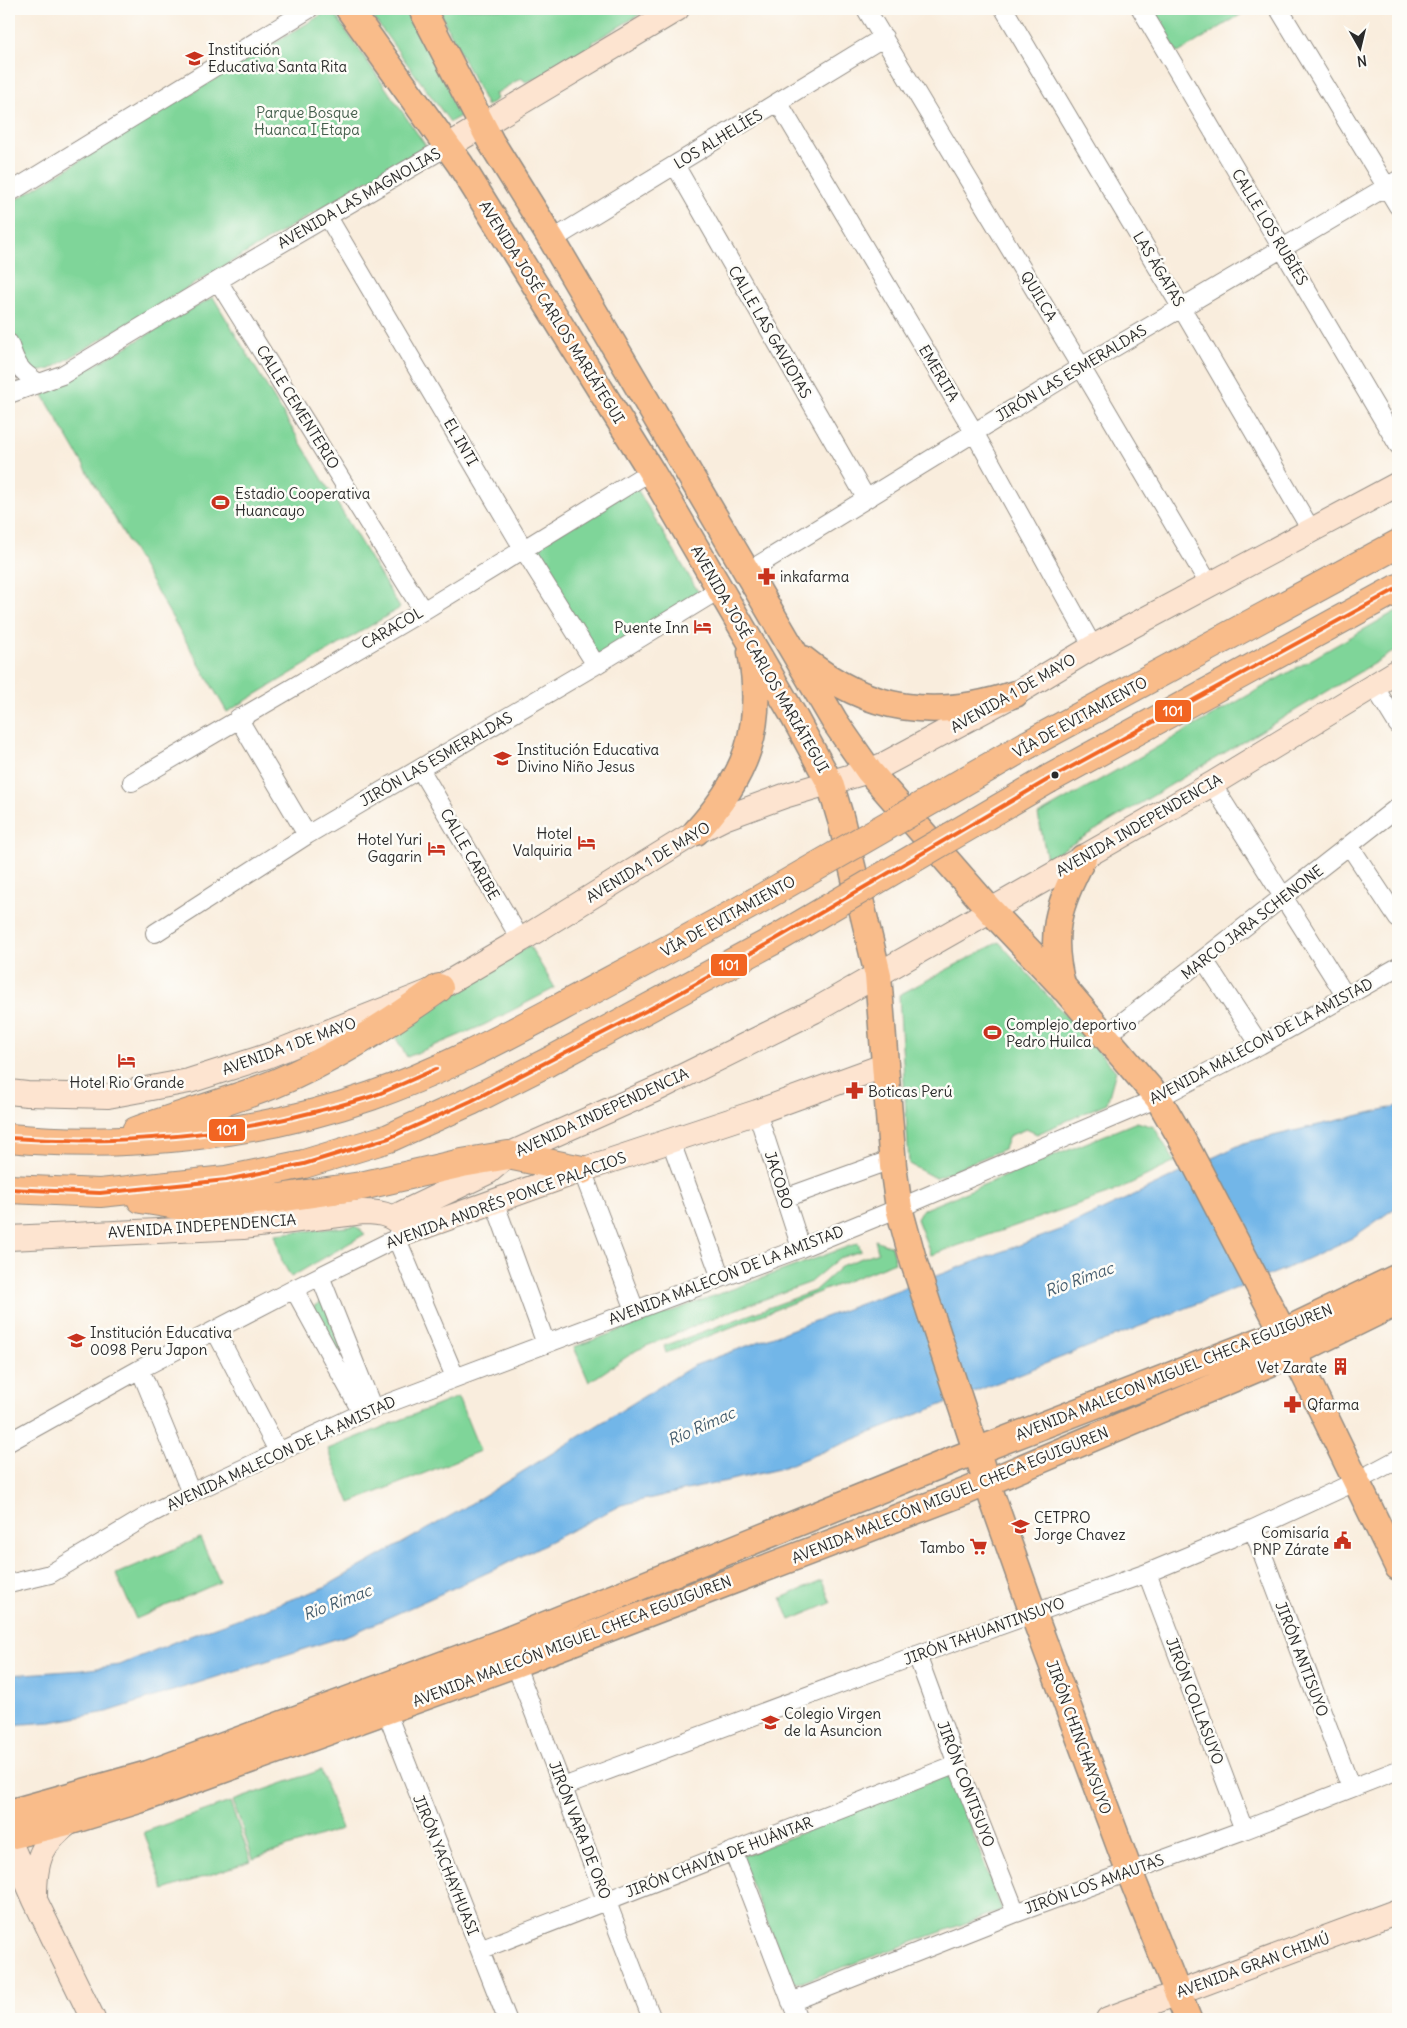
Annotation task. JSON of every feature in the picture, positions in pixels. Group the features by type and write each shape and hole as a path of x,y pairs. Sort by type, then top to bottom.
{"highway":[{"name":"VÍA DE EVITAMIENTO","path":"9,1138 109,1141 206,1134 245,1128 290,1120 372,1096 452,1062 522,1028 753,904 1029,744 1398,544"},
{"path":"100,1193 226,1180 304,1164 388,1138 471,1101 669,998 776,939 1049,779 1398,588"},
{"path":"109,1141 177,1115 226,1101 273,1084 319,1063 395,1019 439,988"},
{"path":"9,1189 100,1193 183,1206 289,1197 362,1186 462,1163 508,1155 582,1170"}],"main road":[{"name":"AVENIDA JOSÉ CARLOS MARIÁTEGUI","path":"349,9 448,146 651,471 743,627 830,783 841,820 878,975 893,1159 899,1208 914,1263 974,1444"},
{"path":"422,9 482,125 552,240 835,722 868,771 990,910 1064,988 1158,1098 1188,1150 1284,1333 1398,1567"},
{"name":"AVENIDA LAS MAGNOLIAS","path":"448,146 677,9"},
{"name":"AVENIDA 1 DE MAYO","path":"9,1092 108,1096 190,1081 267,1056 439,988 521,940 696,832 754,806 868,771 1015,694 1093,647 1398,484"},
{"path":"696,832 724,798 736,779 750,743 756,704 755,678 751,652 743,627"},
{"path":"794,652 820,674 850,690 876,700 904,707 932,710 960,708 988,703 1015,694"},
{"name":"AVENIDA INDEPENDENCIA","path":"9,1238 243,1227 363,1212 379,1212 400,1229 488,1172 508,1155 659,1088 814,1011 1212,784 1398,671"},
{"path":"1064,988 1057,968 1055,949 1058,919 1072,878 1083,858"},
{"name":"AVENIDA ANDRÉS PONCE PALACIOS","path":"400,1229 494,1201 582,1170 671,1142 886,1065"},
{"name":"AVENIDA MALECON MIGUEL CHECA EGUIGUREN","path":"1128,1423 1284,1333 1398,1277"},
{"name":"AVENIDA MALECON MIGUEL CHECA EGUIGUREN","path":"974,1444 1284,1333 1398,1302"},
{"name":"AVENIDA MALECÓN MIGUEL CHECA EGUIGUREN","path":"9,1813 148,1774 511,1652 987,1483 1128,1423"},
{"name":"JIRÓN CHINCHAYSUYO","path":"974,1444 1033,1613 1129,1871 1188,2019"},
{"name":"AVENIDA MALECÓN MIGUEL CHECA EGUIGUREN","path":"9,1836 70,1821 139,1800 386,1711 511,1652 974,1444"},
{"path":"35,1900 37,1865 43,1850 52,1834 70,1821"},
{"path":"9,1840 35,1900 93,2019"},
{"name":"AVENIDA GRAN CHIMÚ","path":"1108,2019 1398,1911"}],"street":[{"path":"9,193 309,9"},
{"name":"QUILCA","path":"866,9 1209,584"},
{"name":"LAS ÁGATAS","path":"1004,9 1311,530"},
{"name":"CALLE LOS RUBÍES","path":"1141,9 1398,445"},
{"path":"1279,9 1392,184 1398,206"},
{"name":"LOS ALHELÍES","path":"552,240 884,37"},
{"name":"EMERITA","path":"778,102 974,432 1093,647"},
{"name":"AVENIDA LAS MAGNOLIAS","path":"39,383 62,375 448,146"},
{"name":"CALLE LAS GAVIOTAS","path":"675,165 866,498"},
{"name":"JIRÓN LAS ESMERALDAS","path":"747,572 1081,367 1392,184"},
{"name":"EL INTI","path":"328,217 524,550 596,665"},
{"name":"CALLE CEMENTERIO","path":"218,281 423,611"},
{"path":"9,343 12,368 39,383"},
{"path":"9,394 39,383"},
{"name":"CARACOL","path":"132,782 423,611 651,471"},
{"name":"JIRÓN LAS ESMERALDAS","path":"155,933 308,834 596,665 720,589"},
{"path":"1374,686 1398,725"},
{"path":"238,718 308,834"},
{"name":"CALLE CARIBE","path":"420,768 521,940"},
{"path":"1212,784 1346,995"},
{"name":"MARCO JARA SCHENONE","path":"1106,1036 1398,807"},
{"path":"1349,845 1398,920"},
{"path":"1204,960 1260,1046"},
{"name":"AVENIDA MALECON DE LA AMISTAD","path":"9,1584 50,1574 152,1513 191,1493 368,1411 801,1248 1158,1098 1260,1046 1346,995 1398,967"},
{"name":"JACOBO","path":"757,1112 801,1248"},
{"path":"671,1142 721,1278"},
{"path":"785,1198 893,1159"},
{"path":"582,1170 635,1310"},
{"path":"494,1201 546,1344"},
{"path":"400,1229 455,1377"},
{"name":"AVENIDA ANDRÉS PONCE PALACIOS","path":"9,1442 140,1369 320,1276 400,1229"},
{"path":"320,1276 368,1411"},
{"path":"294,1289 368,1411"},
{"path":"215,1330 279,1452"},
{"path":"140,1369 191,1493"},
{"name":"JIRÓN TAHUANTINSUYO","path":"563,1787 917,1655 1147,1573 1253,1529 1398,1460"},
{"name":"JIRÓN ANTISUYO","path":"1253,1529 1351,1788"},
{"name":"JIRÓN COLLASUYO","path":"1147,1573 1244,1830"},
{"name":"JIRÓN VARA DE ORO","path":"511,1652 652,2019"},
{"name":"JIRÓN CONTISUYO","path":"917,1655 957,1764 1016,1913"},
{"name":"JIRÓN YACHAYHUASI","path":"386,1711 507,2019"},
{"name":"JIRÓN CHAVÍN DE HUÁNTAR","path":"480,1950 957,1764"},
{"name":"JIRÓN LOS AMAUTAS","path":"791,2002 1016,1913 1244,1830 1398,1770"},
{"path":"733,1851 798,2019"}],"green space":[{"name":"Parque Bosque Huanca I Etapa","path":"331,9 426,146 51,369 38,372 21,361 9,325 9,204"},
{"path":"367,9 409,9 464,114 450,122"},
{"path":"438,9 649,9 593,42 592,51 558,71 526,82 521,78 495,94 497,99 487,106"},
{"path":"1151,9 1250,9 1178,53"},
{"name":"Estadio Cooperativa Huancayo","path":"213,297 400,608 227,712 43,395"},
{"path":"636,487 699,593 595,658 529,550"},
{"path":"1398,610 1398,649 1047,859 1038,815"},
{"name":"Complejo deportivo Pedro Huilca","path":"999,942 1116,1071 1107,1103 1037,1134 1026,1129 1009,1136 1004,1149 935,1178 909,1164 899,995"},
{"path":"529,945 555,988 484,1025 407,1057 394,1035"},
{"path":"1137,1122 1154,1127 1175,1162 1113,1192 931,1255 917,1219 922,1210"},
{"path":"356,1226 365,1234 291,1277 282,1261 275,1234"},
{"path":"875,1240 891,1246 895,1262 666,1353 664,1346 814,1291 843,1265 878,1252"},
{"path":"858,1243 861,1251 839,1258 809,1283 723,1314 637,1350 589,1382 574,1347"},
{"path":"320,1302 324,1303 359,1396 313,1307"},
{"path":"458,1397 480,1451 350,1503 328,1449"},
{"path":"200,1538 220,1582 136,1619 116,1574"},
{"path":"822,1581 831,1603 790,1620 781,1598"},
{"path":"321,1770 341,1829 253,1859 233,1801"},
{"path":"950,1774 1002,1910 795,1983 791,1979 740,1857"},
{"path":"230,1802 251,1861 164,1890 144,1832"}],"water":[{"name":"Río Rímac","path":"1398,1106 1398,1206 1352,1238 1285,1269 779,1469 621,1505 502,1566 354,1633 107,1712 51,1722 9,1725 9,1675 83,1670 120,1665 179,1640 323,1588 459,1511 693,1366 1060,1230 1244,1143"}],"transit line":[{"name":"101","path":"9,1189 100,1193 226,1180 304,1164 389,1138 471,1101 669,999 776,939 1049,779 1398,588"},
{"name":"101","path":"9,1138 87,1141 126,1140 241,1128 366,1098 436,1069"}],"place":[{"name":"Institución Educativa Santa Rita","path":"194,58"},
{"name":"Estadio Cooperativa Huancayo","path":"221,502"},
{"name":"inkafarma","path":"766,576"},
{"name":"Puente Inn","path":"703,627"},
{"name":"Institución Educativa Divino Niño Jesus","path":"503,758"},
{"name":"Hotel Valquiria","path":"586,842"},
{"name":"Hotel Yuri Gagarin","path":"436,848"},
{"name":"Complejo deportivo Pedro Huilca","path":"992,1033"},
{"name":"Hotel Rio Grande","path":"127,1061"},
{"name":"Boticas Perú","path":"854,1091"},
{"name":"Institución Educativa 0098 Peru Japon","path":"76,1341"},
{"name":"Vet Zarate","path":"1341,1367"},
{"name":"Qfarma","path":"1293,1404"},
{"name":"CETPRO Jorge Chavez","path":"1020,1526"},
{"name":"Comisaría PNP Zárate","path":"1343,1541"},
{"name":"Tambo","path":"979,1547"},
{"name":"Colegio Virgen de la Asuncion","path":"770,1722"}]}
